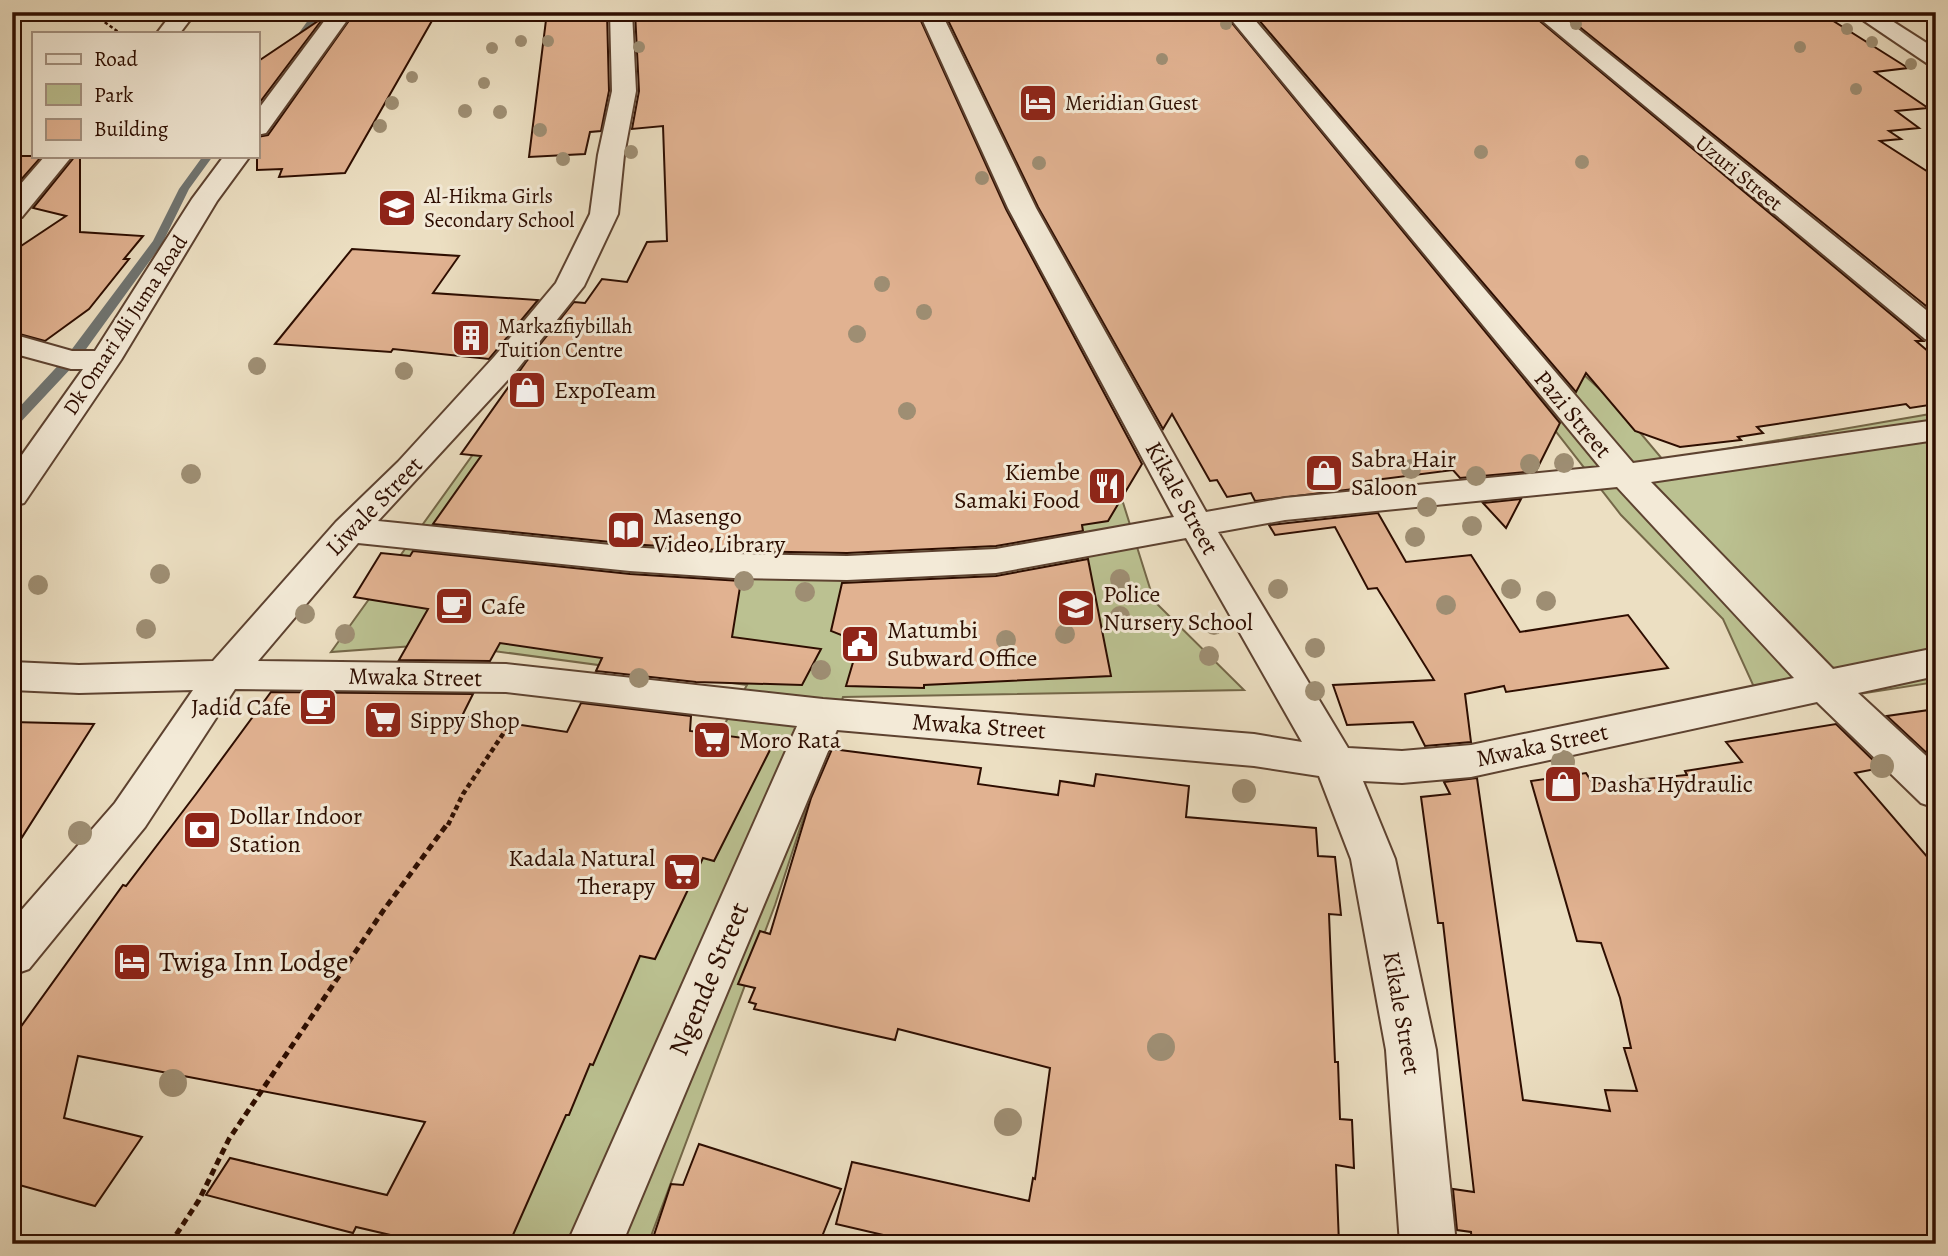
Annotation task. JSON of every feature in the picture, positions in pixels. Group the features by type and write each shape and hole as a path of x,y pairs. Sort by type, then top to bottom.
{"street":[{"path":"169,32 185,12"},
{"path":"259,125 342,12"},
{"name":"Liwale Street","path":"12,955 130,814 224,675 349,530 411,469 505,364 569,286 604,214 611,155 624,91 621,12"},
{"name":"Kikale Street","path":"930,12 1022,208 1196,525 1335,763 1373,859 1406,1023 1411,1050 1428,1244"},
{"name":"Pazi Street","path":"1236,12 1625,475 1824,685 1936,791"},
{"name":"Uzuri Street","path":"1543,12 1936,333"},
{"path":"1862,12 1936,59"},
{"path":"12,211 57,158"},
{"name":"Dk Omari Ali Juma Road","path":"12,495 105,360 205,199 236,158"},
{"path":"12,344 71,360 105,360"},
{"path":"349,530 630,559 734,566 847,568 996,561 1285,509 1625,475 1936,430"},
{"name":"Mwaka Street","path":"12,676 506,678 823,714 1203,745 1335,763 1402,766 1471,761 1936,662"},
{"name":"Ngende Street","path":"594,1244 823,714"}],"path":[{"path":"90,12 119,32"},
{"path":"170,1244 199,1200 229,1139 316,1014 383,911 444,830 463,794 511,722 506,678"}],"green space":[{"path":"1222,12 1271,12 1327,104 1412,188 1490,289 1616,404 1663,460 1936,413 1936,682 1764,709 1723,619 1621,515 1422,260 1399,224 1339,150 1308,119 1289,87"},
{"path":"1097,377 1120,493 1154,601 1244,690 843,697 775,905 648,1244 453,1244 524,1073 747,685 442,644 331,652 497,421 1016,378"}],"building":[{"path":"355,12 437,12 345,173 279,177 282,169 257,170 259,137 268,135"},
{"path":"547,12 607,12 609,91 601,131 590,132 585,154 529,157"},
{"path":"635,12 917,12 1006,209 1142,464 1108,521 1082,525 1083,531 996,546 847,553 734,551 630,544 433,524 481,456 461,454 526,362 574,302 585,303 602,279 627,282 647,242 667,241 663,126 632,129 639,91"},
{"path":"944,12 1223,12 1560,423 1536,471 1460,478 1453,470 1359,482 1362,488 1255,501 1251,493 1227,497 1217,480 1210,481 1172,414 1163,429 1038,207"},
{"path":"1252,12 1529,12 1923,341 1916,341 1936,358 1936,404 1910,408 1906,404 1757,427 1763,433 1738,437 1741,440 1680,447 1635,431 1586,373 1576,392"},
{"path":"1561,12 1819,12 1908,68 1875,72 1928,108 1896,111 1919,128 1889,131 1901,139 1880,141 1936,177 1936,314"},
{"path":"324,17 259,103 259,61"},
{"path":"12,156 40,158 12,190"},
{"path":"73,158 80,158 80,232 143,236 124,259 129,259 89,309 45,341 12,332 12,252 66,216 33,208"},
{"path":"352,249 459,256 433,293 538,300 489,359 393,349 391,352 275,344"},
{"path":"1521,499 1506,528 1483,503"},
{"path":"1378,513 1406,562 1471,555 1520,632 1628,615 1668,668 1506,692 1504,686 1465,694 1471,742 1425,746 1413,722 1347,725 1333,685 1434,680 1377,588 1368,589 1335,527 1275,535 1269,525"},
{"path":"413,551 630,574 741,581 732,637 821,649 802,685 696,682 596,671 602,658 500,643 490,661 399,660 428,609 354,597 381,553 410,556"},
{"path":"1088,559 1111,676 924,685 924,688 846,686 859,642 831,631 842,583 996,576"},
{"path":"271,692 473,694 462,716 567,732 581,703 691,716 690,731 774,742 714,861 703,858 655,959 640,956 593,1065 590,1064 569,1115 566,1115 509,1244 429,1244 356,1227 353,1233 206,1195 230,1158 387,1195 425,1122 78,1056 64,1118 142,1137 95,1206 12,1183 12,1039 123,885 126,886"},
{"path":"1936,709 1936,756 1931,757 1887,716"},
{"path":"12,722 94,724 12,853"},
{"path":"1836,724 1881,768 1855,773 1936,867 1936,1244 1472,1244 1471,1232 1457,1230 1453,1189 1474,1192 1443,923 1438,923 1421,797 1450,794 1444,782 1477,778 1523,1100 1610,1111 1605,1090 1637,1091 1624,1048 1631,1048 1620,998 1601,943 1577,941 1531,781 1586,773 1593,784 1687,775 1685,771 1742,762 1726,742"},
{"path":"832,749 981,768 978,784 1058,795 1060,781 1094,786 1096,774 1189,786 1186,817 1316,828 1318,856 1335,857 1341,915 1329,914 1335,1062 1338,1062 1340,1119 1352,1120 1354,1168 1336,1165 1339,1244 922,1244 836,1224 852,1162 1029,1201 1033,1178 1035,1179 1050,1068 898,1029 895,1040 754,1009 756,1004 749,1002 755,988 738,984 760,931 770,934 811,798"},
{"path":"699,1144 841,1189 819,1244 651,1244 671,1184 683,1185"}],"waterway":[{"path":"296,44 319,12"},
{"path":"12,423 71,360 158,242 184,189 207,158"}],"place":[{"name":"Meridian Guest","path":"1038,103"},
{"name":"Al-Hikma Girls Secondary School","path":"397,208"},
{"name":"Markazfiybillah Tuition Centre","path":"471,338"},
{"name":"ExpoTeam","path":"527,390"},
{"name":"Sabra Hair Saloon","path":"1324,473"},
{"name":"Kiembe Samaki Food","path":"1107,486"},
{"name":"Masengo Video Library","path":"626,530"},
{"name":"Cafe","path":"454,606"},
{"name":"Police Nursery School","path":"1076,608"},
{"name":"Matumbi Subward Office","path":"860,644"},
{"name":"Jadid Cafe","path":"318,707"},
{"name":"Sippy Shop","path":"383,720"},
{"name":"Moro Rata","path":"712,740"},
{"name":"Dasha Hydraulic","path":"1563,784"},
{"name":"Dollar Indoor Station","path":"202,830"},
{"name":"Kadala Natural Therapy","path":"682,872"},
{"name":"Twiga Inn Lodge","path":"132,962"}]}
